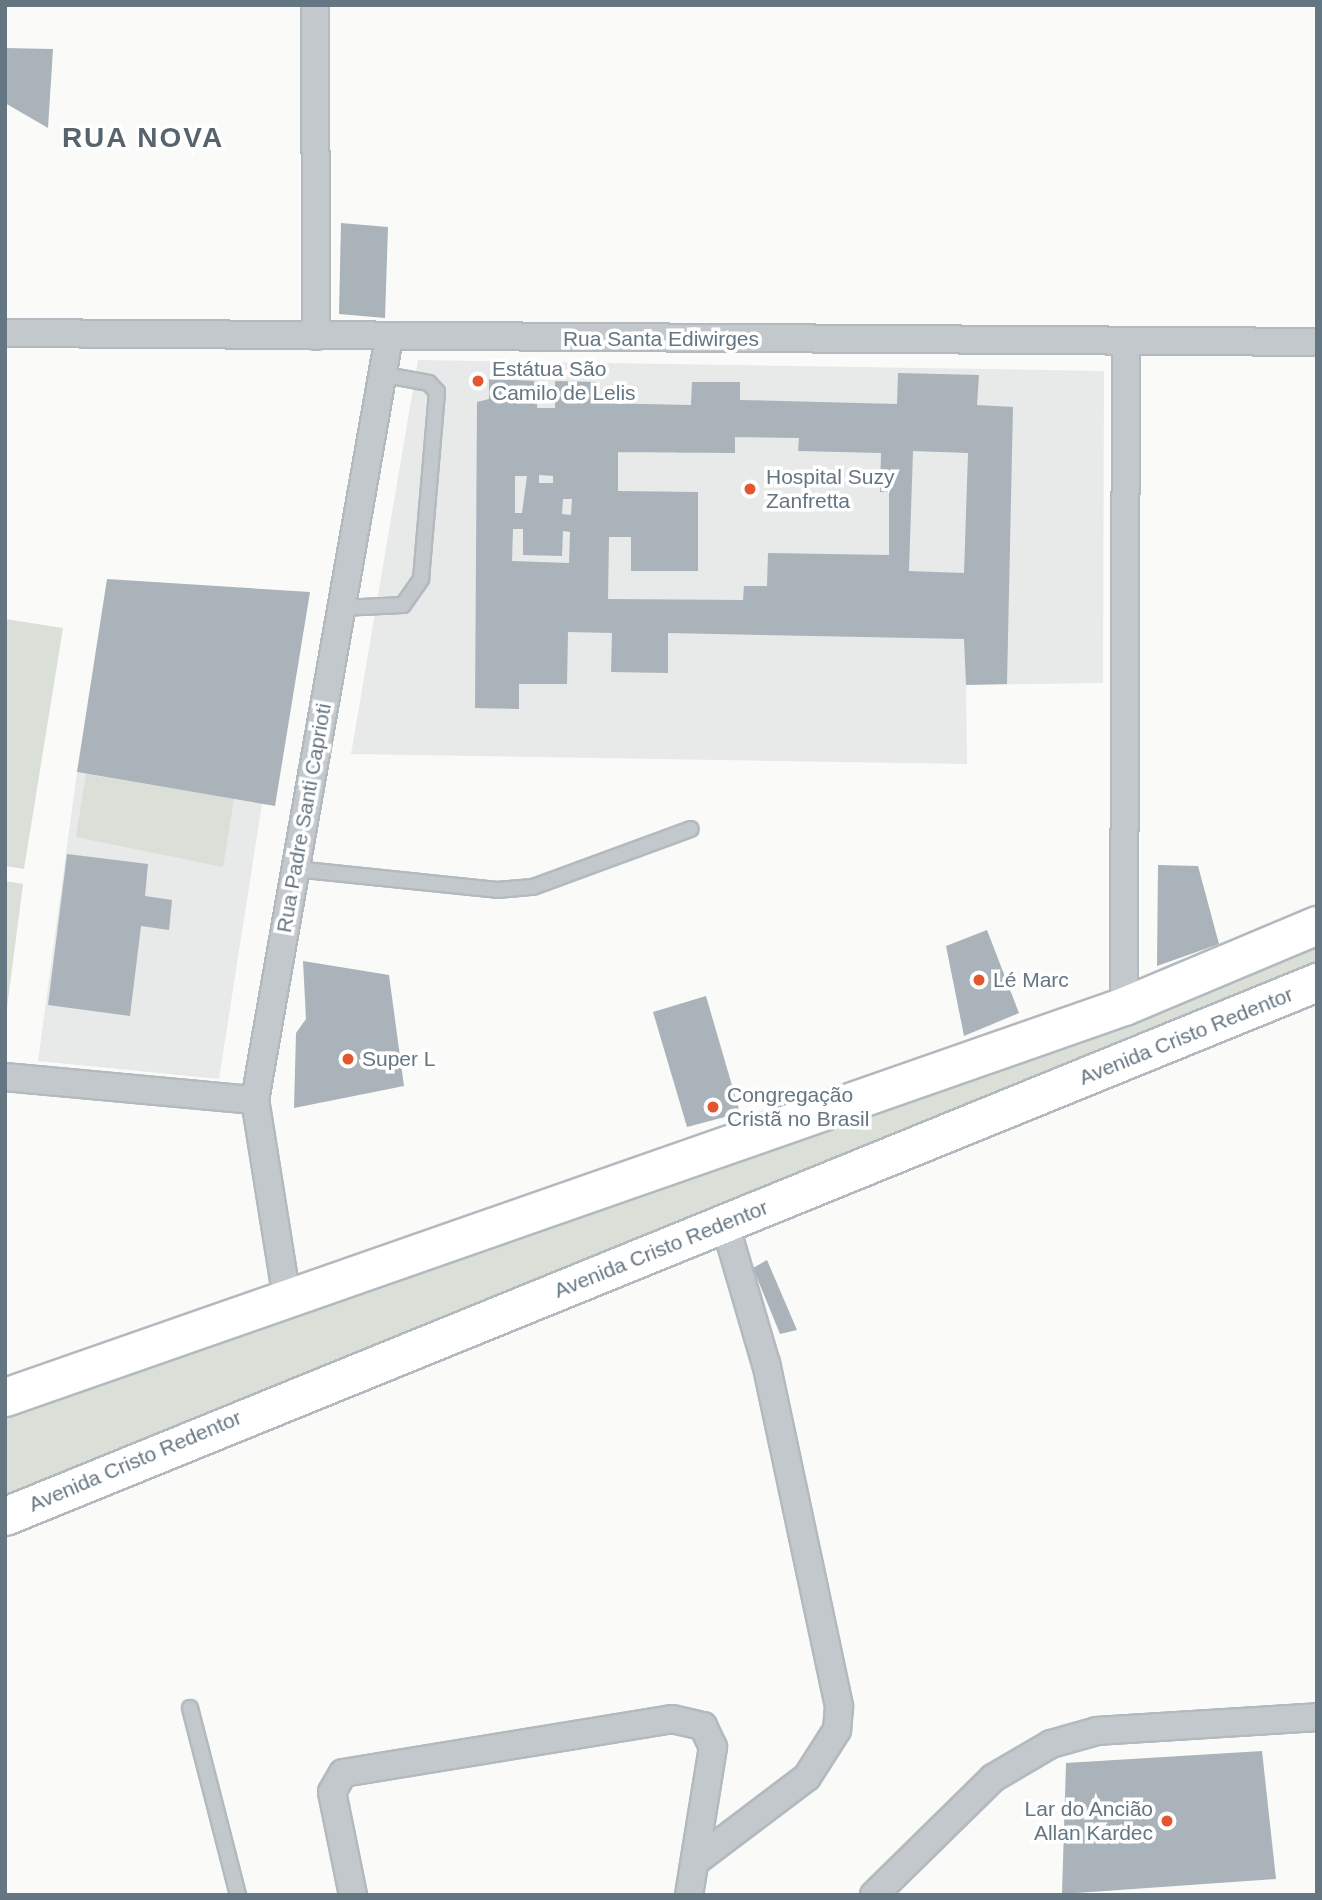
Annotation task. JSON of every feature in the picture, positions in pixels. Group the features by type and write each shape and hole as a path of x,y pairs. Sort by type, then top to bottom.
{"main road":[{"path":"5,1397 1124,1006 1317,925"},
{"name":"Avenida Cristo Redentor","path":"5,1516 1317,982"}],"street":[{"path":"315,5 316,336"},
{"name":"Rua Santa Ediwirges","path":"5,334 1317,342"},
{"name":"Rua Padre Santi Caprioti","path":"287,1299 255,1100 380,374 389,337"},
{"path":"1124,1006 1126,342"},
{"path":"5,1077 255,1100"},
{"path":"696,1861 807,1777 837,1730 839,1706 766,1364 725,1224"},
{"path":"874,1895 993,1777 1051,1744 1097,1731 1317,1717"},
{"path":"353,1895 332,1792 343,1773 672,1719 703,1726 712,1746 689,1895"}],"lane":[{"path":"341,608 403,604 421,579 437,392 429,383 380,374"},
{"path":"295,869 497,890 533,887 691,829"},
{"path":"190,1708 238,1895"}],"shaded area":[{"name":"Hospital Suzy Zanfretta","path":"418,360 1104,371 1103,683 966,685 967,764 351,754"},
{"path":"5,619 63,628 24,869 5,866"},
{"path":"77,772 262,804 219,1079 38,1061"},
{"path":"86,774 234,799 223,867 76,837"},
{"path":"5,881 23,884 6,1015 5,1015"},
{"path":"1317,938 1317,969 5,1507 5,1413"}],"building":[{"path":"5,48 53,49 48,128 5,103"},
{"path":"341,223 388,227 385,318 339,314"},
{"path":"898,373 979,375 977,405 1013,407 1007,684 966,685 964,639 668,633 668,673 611,672 612,633 568,632 567,684 519,684 519,709 475,708 477,402 489,399 489,379 538,381 537,408 555,408 555,381 596,382 596,403 691,405 692,382 740,382 740,400 897,404","holes":["735,437 799,438 798,451 881,453 880,492 889,492 889,555 768,553 767,586 744,586 743,600 608,599 609,537 631,537 631,571 698,571 698,492 618,491 618,452 735,453","913,451 968,453 964,573 909,571","539,475 553,476 553,483 539,483","515,476 527,476 522,513 515,513","563,499 572,499 571,515 562,514","513,529 523,529 523,555 562,556 563,531 570,532 569,563 512,561"]},
{"path":"107,579 310,592 275,806 77,772"},
{"path":"67,854 148,864 145,896 172,900 169,930 141,926 130,1016 48,1005"},
{"path":"1158,865 1198,866 1219,944 1157,966"},
{"name":"Lé Marc","path":"987,930 1019,1013 964,1036 946,946"},
{"name":"Super L","path":"303,961 389,975 404,1086 294,1108 296,1033 306,1019"},
{"path":"706,996 740,1113 687,1127 653,1012"},
{"path":"767,1260 797,1330 780,1334 753,1268"},
{"name":"Lar do Ancião Allan Kardec","path":"1262,1751 1276,1879 1062,1894 1066,1763"}],"place":[{"name":"Estátua São Camilo de Lelis","path":"478,381"},
{"name":"Hospital Suzy Zanfretta","path":"750,489"},
{"name":"Lé Marc","path":"979,980"},
{"name":"Super L","path":"348,1059"},
{"name":"Congregação Cristã no Brasil","path":"713,1107"},
{"name":"Lar do Ancião Allan Kardec","path":"1167,1821"}],"district":[{"name":"RUA NOVA","path":"143,138"}]}
